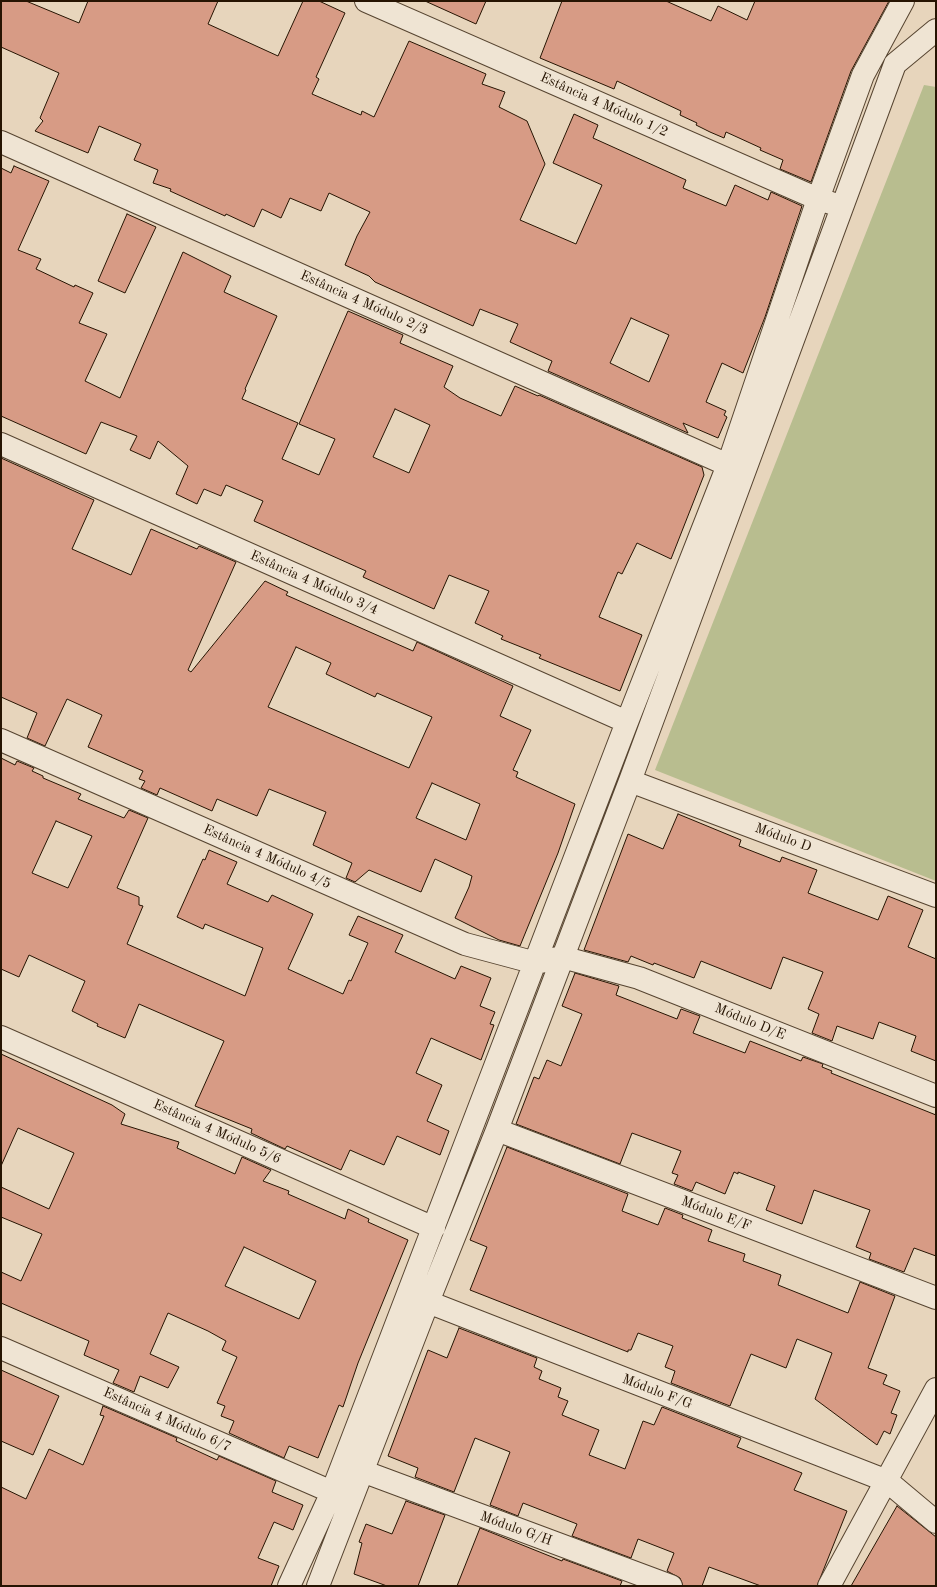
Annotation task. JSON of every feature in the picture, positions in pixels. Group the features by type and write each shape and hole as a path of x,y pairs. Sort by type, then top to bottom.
{"street":[{"name":"Estância 4 Módulo 1/2","path":"366,1 818,199 842,206"},
{"path":"318,1586 362,1471 434,1228 627,722 728,464 818,199 863,75 903,1"},
{"path":"289,1586 402,1339 428,1302 497,1130 630,781 895,64 936,30"},
{"name":"Estância 4 Módulo 2/3","path":"1,142 728,464"},
{"name":"Estância 4 Módulo 3/4","path":"1,444 627,722"},
{"path":"627,722 631,732 625,766 626,773 630,781"},
{"name":"Estância 4 Módulo 4/5","path":"1,740 465,944 536,963"},
{"name":"Módulo D","path":"630,781 936,896"},
{"path":"536,963 562,957"},
{"name":"Módulo D/E","path":"562,957 639,978 936,1096"},
{"name":"Estância 4 Módulo 5/6","path":"1,1037 434,1228"},
{"name":"Módulo E/F","path":"497,1130 936,1298"},
{"name":"Módulo F/G","path":"428,1302 887,1481 936,1522"},
{"name":"Estância 4 Módulo 6/7","path":"1,1348 332,1492"},
{"path":"829,1586 936,1389"},
{"name":"Módulo G/H","path":"362,1471 671,1586"}],"green space":[{"path":"924,85 936,87 936,881 655,770"}],"building":[{"path":"1,1 26,1 79,23 88,1 218,1 208,24 278,56 303,1 319,1 345,13 316,77 319,79 312,94 361,115 362,111 374,117 409,41 486,74 482,84 505,92 499,107 527,121 545,164 520,220 576,244 602,185 553,163 574,114 598,125 593,138 686,180 683,188 726,206 735,185 768,200 771,192 802,206 765,317 743,373 722,363 706,402 726,411 724,415 727,417 718,438 683,423 688,433 548,371 552,361 510,342 518,324 480,309 473,326 375,282 369,276 345,265 357,236 370,212 329,193 321,211 290,198 281,218 262,209 254,227 226,214 225,216 170,191 171,189 153,183 158,170 134,160 141,144 99,126 88,153 35,131 43,121 40,118 59,73 1,47","holes":["631,318 669,335 649,382 610,363"]},
{"path":"425,1 486,1 476,24"},
{"path":"562,1 666,1 711,21 718,6 747,20 755,1 889,1 851,71 811,182 780,169 783,160 760,150 761,148 726,132 724,138 710,132 696,125 697,123 680,115 681,111 617,81 614,89 540,58"},
{"path":"14,166 49,181 18,250 41,259 36,269 74,287 75,285 93,293 79,323 107,334 85,381 120,398 183,252 231,276 224,292 277,316 242,399 298,423 282,459 319,475 335,439 299,424 348,311 403,335 400,343 453,366 444,387 460,398 501,416 515,386 538,396 539,395 702,467 704,475 671,559 637,543 622,574 618,572 599,617 642,635 620,691 539,658 541,655 501,639 503,636 475,623 489,591 449,575 434,609 363,577 366,571 254,521 263,501 226,485 221,496 204,489 197,504 176,494 188,466 158,441 150,459 130,450 137,436 101,422 86,454 1,416 1,168 11,173","holes":["395,409 430,425 409,473 373,457"]},
{"path":"127,214 156,227 125,293 98,281"},
{"path":"1,458 94,500 72,549 131,575 151,529 197,549 199,546 236,562 188,670 191,672 265,581 288,592 286,595 413,651 417,642 513,686 500,716 531,730 513,770 518,772 516,777 575,804 558,853 520,946 499,940 455,918 469,887 472,876 435,859 421,892 369,870 355,882 346,878 352,863 313,845 326,812 269,789 257,816 217,799 212,811 160,788 157,795 141,788 145,781 139,779 143,771 88,747 102,715 67,699 45,746 27,738 37,713 1,697","holes":["296,647 331,663 326,674 375,697 377,693 432,717 409,768 268,707","432,783 480,804 466,840 416,818"]},
{"path":"1,758 15,765 17,761 34,768 32,771 43,776 43,778 81,794 78,799 124,818 129,810 148,818 117,888 139,897 139,905 143,906 127,944 245,996 263,948 205,924 203,929 177,917 203,859 205,860 209,850 237,862 227,884 268,902 272,895 313,914 288,969 343,994 349,980 351,981 368,943 349,935 358,916 403,935 395,952 455,979 461,966 491,978 480,1006 495,1012 490,1024 494,1025 481,1060 431,1038 416,1073 442,1085 427,1121 449,1131 440,1155 397,1136 384,1165 350,1150 341,1170 287,1146 285,1149 251,1133 252,1129 195,1106 224,1041 139,1004 125,1038 97,1026 98,1024 72,1011 85,981 29,955 19,977 1,969","holes":["56,821 92,836 68,888 32,873"]},
{"path":"678,814 741,840 739,846 780,862 782,857 817,870 808,893 878,920 888,896 923,910 908,947 936,959 936,1061 911,1051 916,1036 879,1022 873,1039 837,1026 832,1041 812,1033 819,1014 808,1009 823,972 783,957 771,989 701,961 694,978 654,963 653,965 631,956 628,962 584,950 628,834 663,849"},
{"path":"575,973 619,986 616,995 677,1019 681,1009 700,1016 693,1033 745,1053 750,1041 801,1061 803,1057 823,1064 822,1067 832,1071 831,1073 936,1115 936,1256 914,1248 904,1272 869,1259 871,1253 856,1247 870,1210 814,1190 802,1224 766,1210 775,1186 738,1172 738,1174 734,1172 725,1194 696,1182 692,1191 674,1184 678,1175 672,1173 681,1151 632,1133 620,1164 516,1124 534,1077 539,1079 547,1060 561,1066 582,1014 562,1006"},
{"path":"1,1054 112,1105 125,1114 121,1124 179,1142 177,1148 235,1174 242,1157 271,1170 263,1181 289,1191 288,1194 345,1219 348,1209 369,1219 368,1222 408,1240 358,1363 343,1407 339,1405 318,1458 289,1446 284,1458 229,1433 234,1421 221,1416 225,1406 217,1403 237,1357 222,1350 226,1341 208,1331 168,1313 150,1354 179,1367 168,1388 140,1376 134,1392 113,1383 119,1370 84,1355 89,1341 1,1303 1,1272 21,1281 42,1234 1,1217 1,1187 49,1209 74,1153 18,1128 1,1166","holes":["244,1247 316,1281 299,1319 225,1286"]},
{"path":"507,1147 628,1194 622,1211 658,1225 665,1208 683,1215 682,1218 712,1230 708,1241 745,1254 743,1261 781,1275 778,1285 848,1313 860,1282 895,1296 868,1368 887,1375 883,1384 900,1391 891,1413 897,1415 890,1434 884,1431 877,1445 815,1399 832,1353 797,1339 786,1368 751,1354 730,1406 671,1383 675,1371 665,1367 673,1346 638,1333 631,1350 628,1350 628,1352 470,1290 487,1247 470,1240"},
{"path":"459,1328 537,1358 534,1367 542,1371 539,1379 561,1388 558,1397 568,1401 562,1415 599,1430 589,1455 625,1469 643,1421 654,1425 662,1407 741,1438 737,1447 802,1473 794,1490 847,1511 817,1586 761,1586 709,1567 702,1586 683,1586 680,1578 667,1571 674,1553 638,1539 631,1558 572,1536 577,1524 523,1503 518,1516 490,1505 510,1452 475,1438 454,1492 415,1477 418,1468 388,1456 428,1350 447,1358"},
{"path":"1,1370 59,1396 33,1455 1,1441"},
{"path":"103,1406 177,1438 176,1441 217,1460 219,1456 276,1481 272,1492 303,1505 293,1530 274,1522 258,1558 279,1566 271,1586 1,1586 1,1487 26,1499 49,1449 83,1465 104,1416 100,1415"},
{"path":"406,1501 445,1515 418,1586 387,1586 354,1574 362,1543 359,1542 366,1524 392,1534"},
{"path":"897,1506 936,1537 936,1586 851,1586"},
{"path":"480,1528 562,1561 563,1559 622,1581 620,1586 457,1586"}]}
